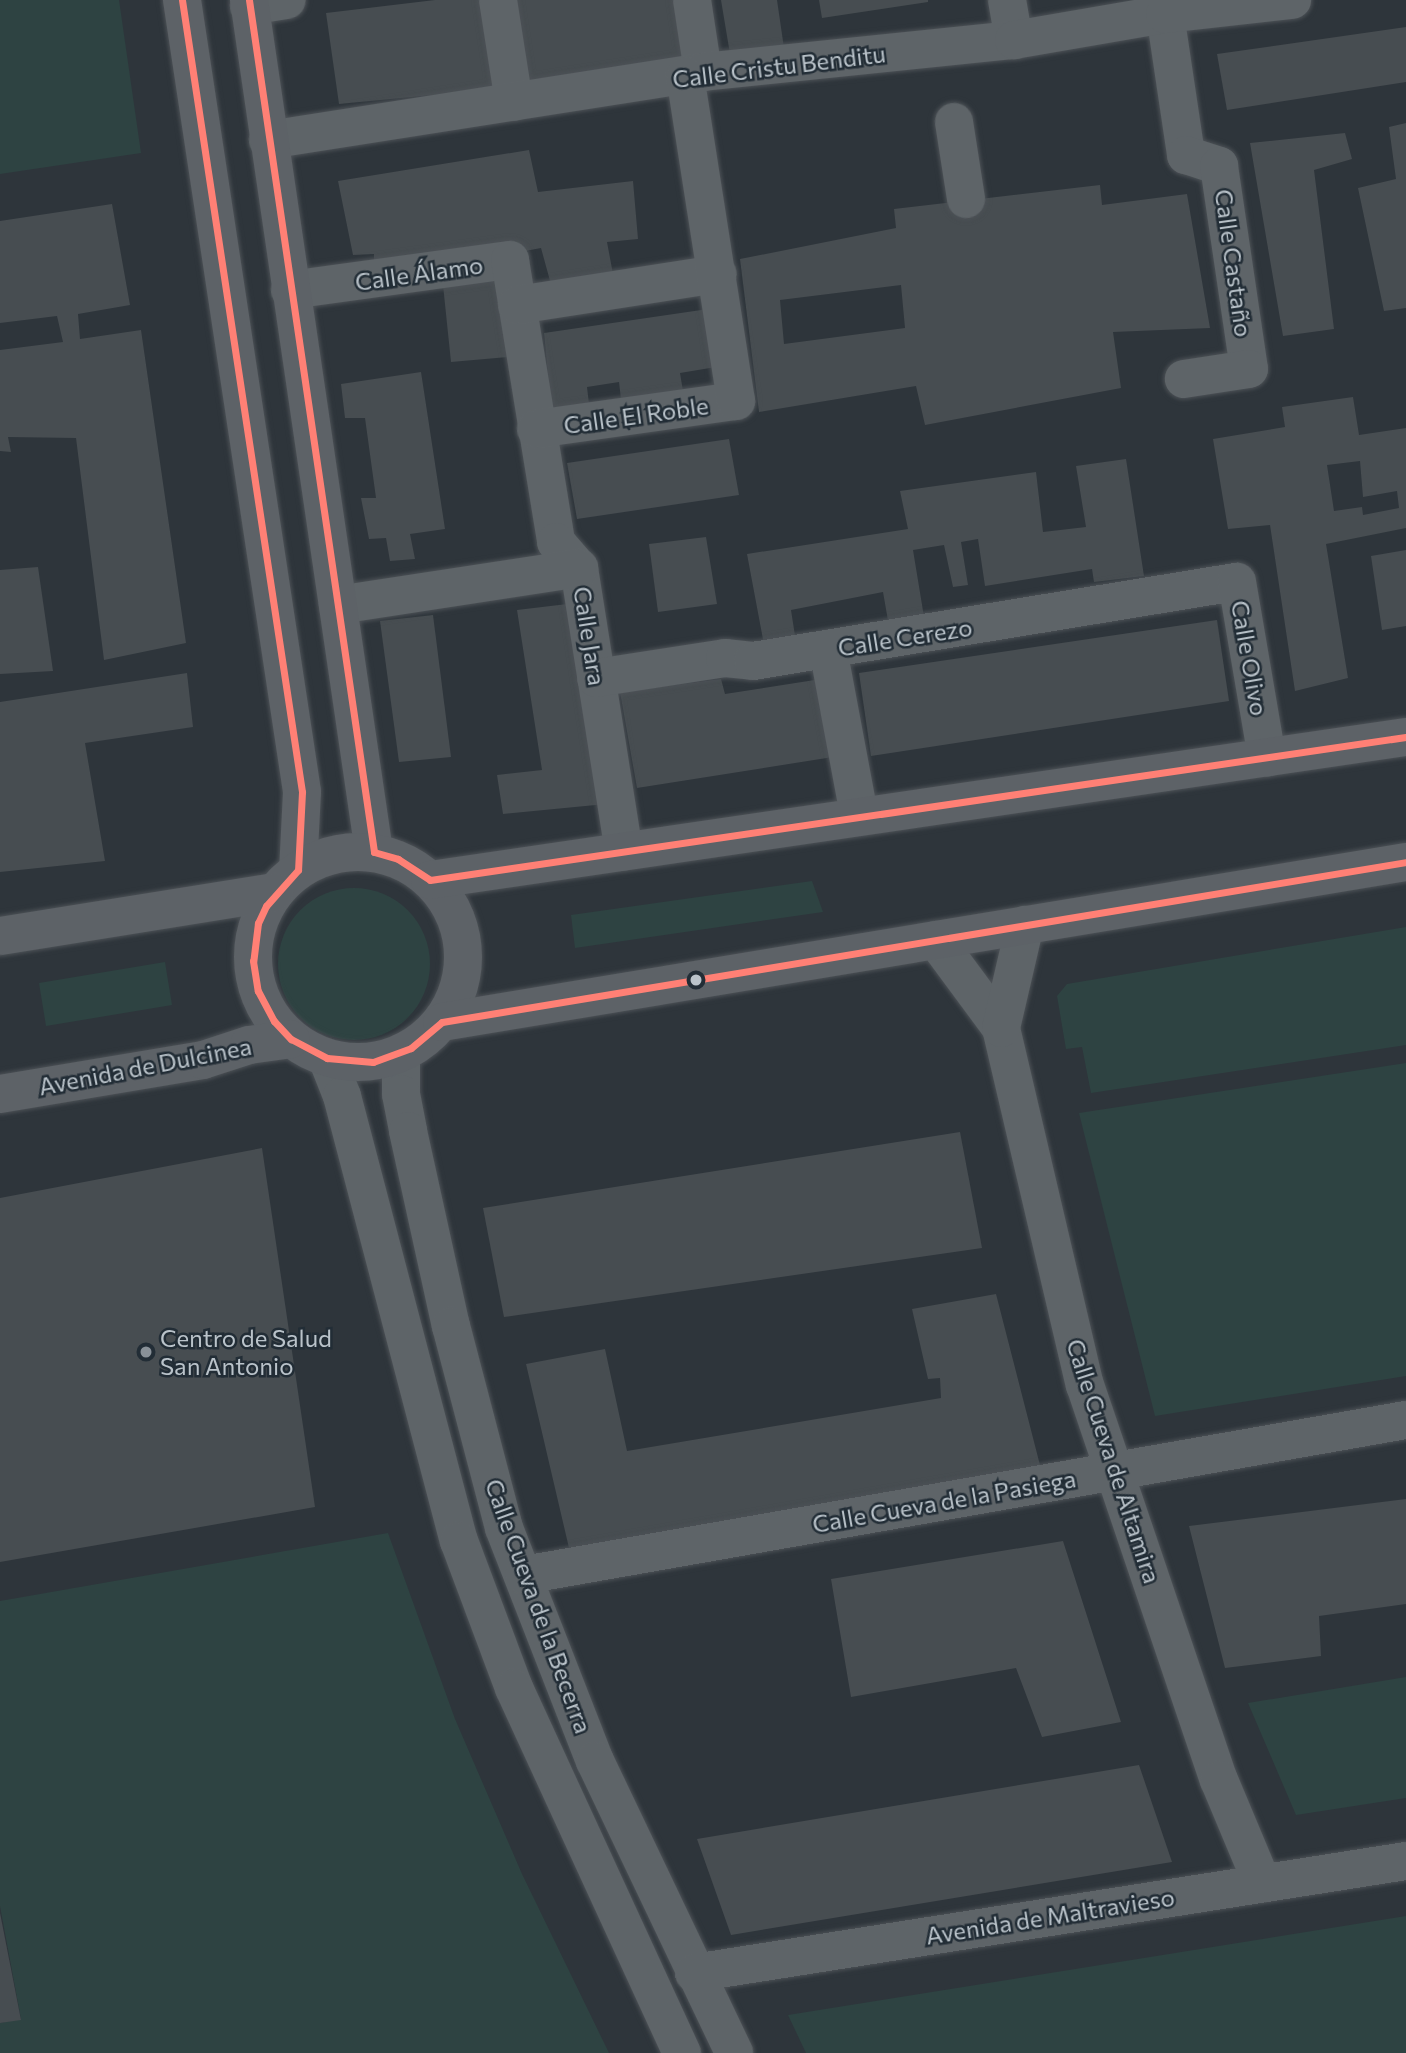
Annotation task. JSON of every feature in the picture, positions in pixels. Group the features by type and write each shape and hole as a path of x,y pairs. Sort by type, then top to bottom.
{"main road":[{"path":"0,936 286,881 335,854 374,852 398,859 430,880 444,895 460,928 464,972 442,1022 401,1054 373,1062 327,1058 291,1039 274,1021 258,991 253,961 258,923 286,881 302,792 182,0"},
{"path":"249,3 374,852"},
{"path":"430,880 859,815 1406,737"},
{"path":"442,1022 1406,862"},
{"name":"Avenida de Dulcinea","path":"0,1094 203,1060 249,1045 291,1039"}],"street":[{"path":"249,3 287,0"},
{"path":"498,0 514,102"},
{"path":"517,305 718,274 694,74 692,0"},
{"path":"1007,0 1014,40"},
{"name":"Calle Cristu Benditu","path":"268,140 694,74 1014,40 1165,14 1292,0"},
{"name":"Calle Castaño","path":"1165,14 1186,155 1219,166 1249,369 1184,379"},
{"path":"954,122 966,199"},
{"name":"Calle Álamo","path":"290,290 510,260 517,305"},
{"name":"Calle El Roble","path":"536,429 736,401 718,274"},
{"name":"Calle Jara","path":"517,305 556,542 579,568 624,851"},
{"path":"338,605 579,568"},
{"name":"Calle Olivo","path":"1214,586 1237,582 1267,757"},
{"name":"Calle Cerezo","path":"596,678 725,658 753,662 1214,586"},
{"path":"828,649 859,815"},
{"path":"1001,1028 1025,925"},
{"path":"936,940 1001,1028"},
{"name":"Calle Cueva de Altamira","path":"1001,1028 1085,1385 1117,1471 1219,1780 1262,1883"},
{"name":"Calle Cueva de la Becerra","path":"401,1054 401,1094 451,1326 504,1528 595,1761 734,2053"},
{"name":"Calle Cueva de la Becerra","path":"327,1058 342,1096 458,1541 514,1688 682,2053"},
{"name":"Calle Cueva de la Pasiega","path":"524,1575 1406,1420"},
{"name":"Avenida de Maltravieso","path":"694,1973 1406,1861"}],"green space":[{"path":"0,0 119,0 141,153 0,174"},
{"path":"812,881 823,912 575,948 571,915"},
{"path":"354,888 383,894 408,910 424,935 430,964 424,993 408,1018 383,1034 354,1040 325,1034 300,1018 284,993 278,964 284,935 300,910 325,894"},
{"path":"1406,927 1406,1045 1091,1093 1082,1047 1066,1049 1057,996 1067,984"},
{"path":"165,962 172,1005 46,1026 39,983"},
{"path":"1406,1063 1406,1376 1155,1416 1079,1113"},
{"path":"388,1533 455,1719 522,1874 609,2053 0,2053 0,2023 21,2019 0,1906 0,1601"},
{"path":"1406,1677 1406,1798 1296,1815 1248,1703"},
{"path":"1406,1916 1406,2053 806,2053 788,2015"}],"building":[{"path":"435,0 485,0 495,89 339,104 326,13"},
{"path":"516,0 692,0 700,55 526,81"},
{"path":"721,0 777,0 784,48 730,54"},
{"path":"819,0 928,0 928,2 822,18"},
{"path":"1406,27 1406,82 1227,110 1217,54"},
{"path":"1406,123 1406,308 1384,311 1358,188 1396,179 1389,127"},
{"path":"1345,133 1352,159 1314,170 1334,329 1283,336 1250,143"},
{"path":"529,150 538,192 633,181 638,239 607,242 616,290 555,299 541,248 374,279 374,254 353,255 338,181"},
{"path":"1100,185 1102,205 1187,194 1210,328 1113,332 1121,388 925,425 916,386 759,412 740,259 896,228 894,209","holes":["901,285 905,328 784,344 780,300"]},
{"path":"112,204 130,305 78,314 80,339 141,330 186,643 104,660 76,438 8,437 11,452 0,451 0,350 63,342 57,316 0,323 0,221"},
{"path":"494,276 508,357 451,362 443,285"},
{"path":"708,309 716,367 680,373 685,403 623,417 619,382 587,387 591,421 553,426 544,333"},
{"path":"421,372 445,529 410,534 415,559 390,561 386,538 369,539 361,498 376,498 365,418 345,418 341,384"},
{"path":"1353,397 1359,435 1406,428 1406,528 1326,544 1348,678 1295,691 1270,525 1228,529 1213,439 1285,427 1282,407","holes":["1360,461 1363,497 1397,491 1399,508 1363,515 1362,507 1334,511 1327,465"]},
{"path":"729,439 739,495 577,519 567,463"},
{"path":"1126,459 1144,576 1094,582 1092,569 985,586 978,539 961,542 968,585 953,587 944,545 913,550 925,623 890,632 883,592 791,610 798,655 765,650 747,554 908,529 900,491 1036,472 1043,532 1086,527 1076,466"},
{"path":"706,537 717,604 658,612 649,544"},
{"path":"1406,550 1406,626 1382,630 1371,556"},
{"path":"38,567 53,671 0,674 0,570"},
{"path":"584,602 606,804 503,814 497,775 542,770 517,610"},
{"path":"433,615 451,757 399,762 380,621"},
{"path":"1217,620 1229,701 871,756 859,673"},
{"path":"187,673 193,727 85,743 105,861 0,872 0,702"},
{"path":"721,679 725,694 821,679 833,757 637,788 620,692"},
{"path":"960,1132 982,1248 504,1317 483,1208"},
{"name":"Centro de Salud San Antonio","path":"262,1148 315,1507 0,1562 0,1198"},
{"path":"996,1294 1041,1469 569,1548 526,1364 605,1349 627,1451 941,1398 940,1378 928,1379 912,1309"},
{"path":"1406,1499 1406,1604 1319,1616 1321,1656 1225,1668 1189,1526"},
{"path":"1063,1541 1121,1722 1042,1737 1016,1668 851,1697 831,1579"},
{"path":"1139,1765 1172,1862 731,1935 697,1839"},
{"path":"0,1913 21,2020 0,2023"}],"transit line":[{"path":"182,0 302,792 298,870 266,906 258,923 253,961 258,991 274,1021 291,1039 327,1058 373,1062 411,1048 442,1022 1406,862"},
{"path":"249,0 374,852 398,859 430,880 1406,737"}],"place":[{"name":"Centro de Salud San Antonio","path":"146,1352"}]}
